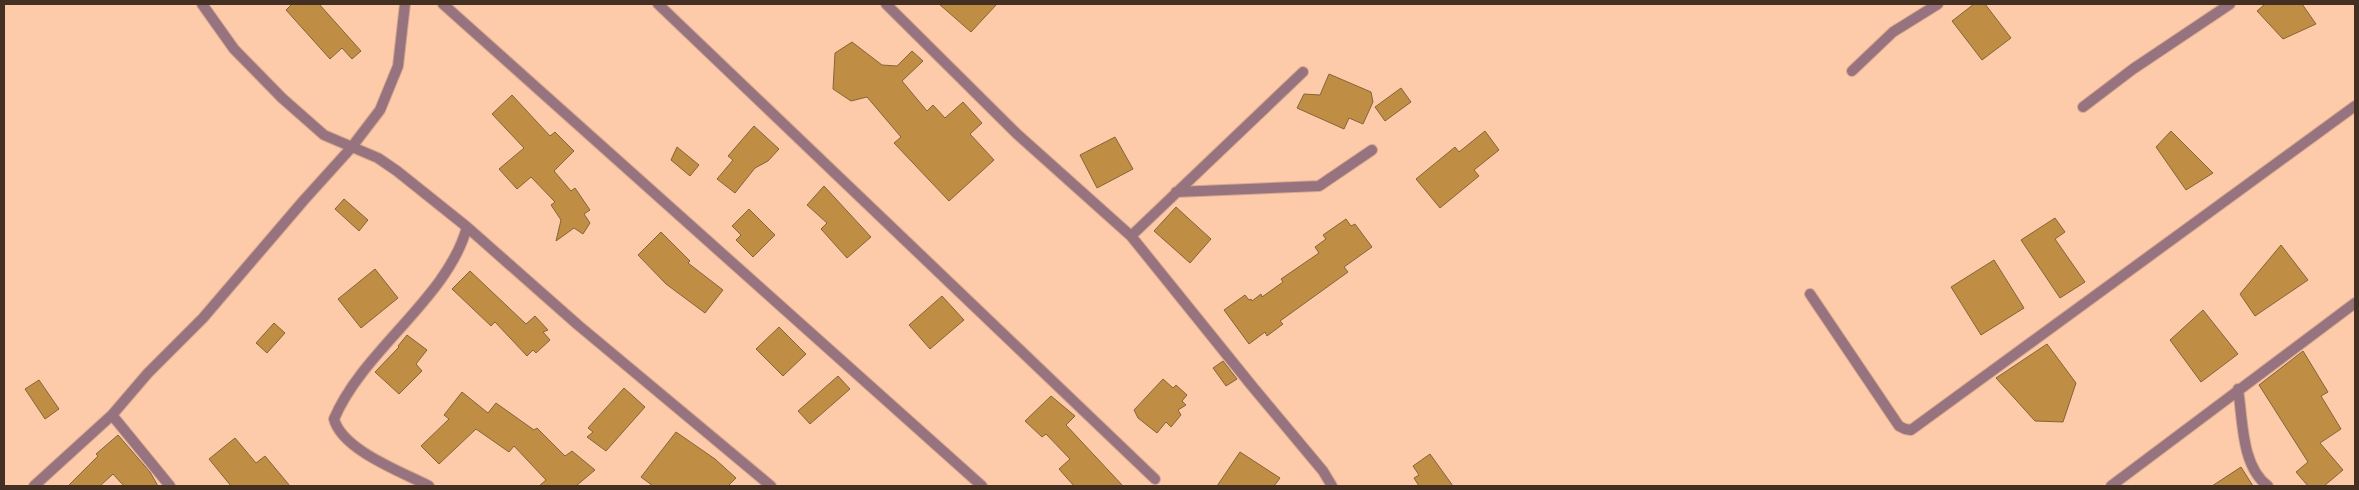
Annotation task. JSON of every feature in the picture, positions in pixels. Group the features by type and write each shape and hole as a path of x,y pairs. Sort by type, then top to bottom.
{"street":[{"path":"202,4 234,49 282,98 324,135 378,158 467,228 578,325 771,486"},
{"path":"34,486 112,415 148,373 203,318 351,148 380,110 398,66 405,4"},
{"path":"443,4 982,486"},
{"path":"658,4 1155,479"},
{"path":"886,4 1017,134 1131,236 1252,386 1323,470 1332,486"},
{"path":"1852,71 1893,32 1938,4"},
{"path":"2083,108 2133,69 2230,4"},
{"path":"1131,236 1303,72"},
{"path":"1810,294 1899,426 1912,430 2355,106"},
{"path":"1176,192 1319,186 1372,150"},
{"path":"429,486 355,447 342,437 334,419 351,388 437,284 462,248 467,228"},
{"path":"2111,486 2355,303"},
{"path":"2238,389 2251,466 2260,480 2268,486"},
{"path":"112,415 170,486"}],"building":[{"path":"292,4 319,4 361,51 352,59 342,48 330,59 286,10"},
{"path":"939,4 997,4 971,32"},
{"path":"1974,4 1985,4 2011,38 1982,60 1952,21"},
{"path":"2265,4 2302,4 2316,24 2283,39 2257,11"},
{"path":"852,42 882,65 897,66 912,51 923,61 902,81 927,111 933,105 945,118 963,102 982,123 970,134 994,160 949,201 894,143 901,137 867,97 851,101 833,89 835,53"},
{"path":"1329,74 1371,92 1373,102 1363,124 1349,118 1344,129 1297,108 1304,94 1320,95"},
{"path":"1401,88 1411,102 1385,121 1375,107"},
{"path":"512,95 550,136 555,132 574,151 554,171 571,191 575,188 590,210 584,214 590,223 583,234 574,228 556,241 561,220 551,205 555,202 531,177 517,189 499,169 524,148 492,114"},
{"path":"754,126 779,149 768,161 755,168 735,193 717,179 733,160 728,156"},
{"path":"1485,131 1499,150 1474,170 1479,176 1440,208 1416,179 1455,147 1459,152"},
{"path":"2171,131 2213,173 2186,190 2156,147"},
{"path":"1115,137 1133,169 1097,188 1080,155"},
{"path":"677,147 699,165 690,176 671,160"},
{"path":"824,186 871,237 847,258 821,229 827,223 807,205"},
{"path":"344,199 368,220 359,231 335,209"},
{"path":"1176,207 1211,239 1190,263 1154,231"},
{"path":"749,209 775,235 753,257 736,240 741,235 732,226"},
{"path":"2055,218 2065,232 2055,239 2085,282 2060,298 2021,240"},
{"path":"1346,219 1351,226 1355,224 1372,247 1344,267 1348,272 1280,321 1283,324 1267,336 1265,332 1249,344 1224,310 1245,295 1252,301 1261,294 1262,297 1283,282 1281,279 1319,253 1315,247 1326,239 1323,235"},
{"path":"661,232 690,261 688,263 723,290 705,313 666,284 638,255"},
{"path":"2281,245 2308,280 2255,316 2240,294"},
{"path":"1994,260 2024,308 1981,335 1951,287"},
{"path":"375,269 398,298 361,328 338,299"},
{"path":"470,271 526,324 535,316 548,330 543,332 550,340 536,353 533,350 527,356 495,322 491,326 452,289"},
{"path":"942,296 964,320 930,349 909,325"},
{"path":"2203,310 2238,354 2201,382 2170,340"},
{"path":"274,323 285,333 267,353 256,343"},
{"path":"779,327 806,354 783,376 756,349"},
{"path":"407,335 427,350 416,364 422,371 399,394 375,372 399,347"},
{"path":"2047,344 2076,383 2063,422 2035,421 1996,378"},
{"path":"2303,351 2328,392 2321,396 2341,429 2320,443 2343,470 2324,486 2308,486 2296,472 2308,462 2259,385"},
{"path":"1223,361 1237,379 1226,386 1213,368"},
{"path":"838,376 850,389 810,424 798,411"},
{"path":"1163,379 1173,388 1176,385 1187,395 1182,401 1186,405 1178,410 1181,415 1171,427 1166,422 1157,433 1138,418 1134,410"},
{"path":"39,380 59,409 45,419 25,389"},
{"path":"624,388 645,407 606,451 587,437 593,432 588,428"},
{"path":"462,392 488,413 496,403 534,430 537,428 565,456 572,451 595,470 576,486 539,486 546,480 514,446 509,452 476,429 439,464 421,446 449,419 444,415"},
{"path":"1051,396 1075,416 1066,425 1123,486 1074,486 1059,469 1070,459 1046,434 1042,437 1025,421"},
{"path":"676,432 715,459 736,478 728,486 653,486 641,477"},
{"path":"118,435 150,472 158,486 124,486 113,474 100,486 68,486 98,456 96,454"},
{"path":"235,438 256,463 265,456 290,486 231,486 209,459"},
{"path":"1240,452 1280,478 1274,486 1217,486"},
{"path":"1430,454 1453,486 1419,486 1414,478 1419,475 1413,466"},
{"path":"2241,467 2253,486 2212,486"}]}
